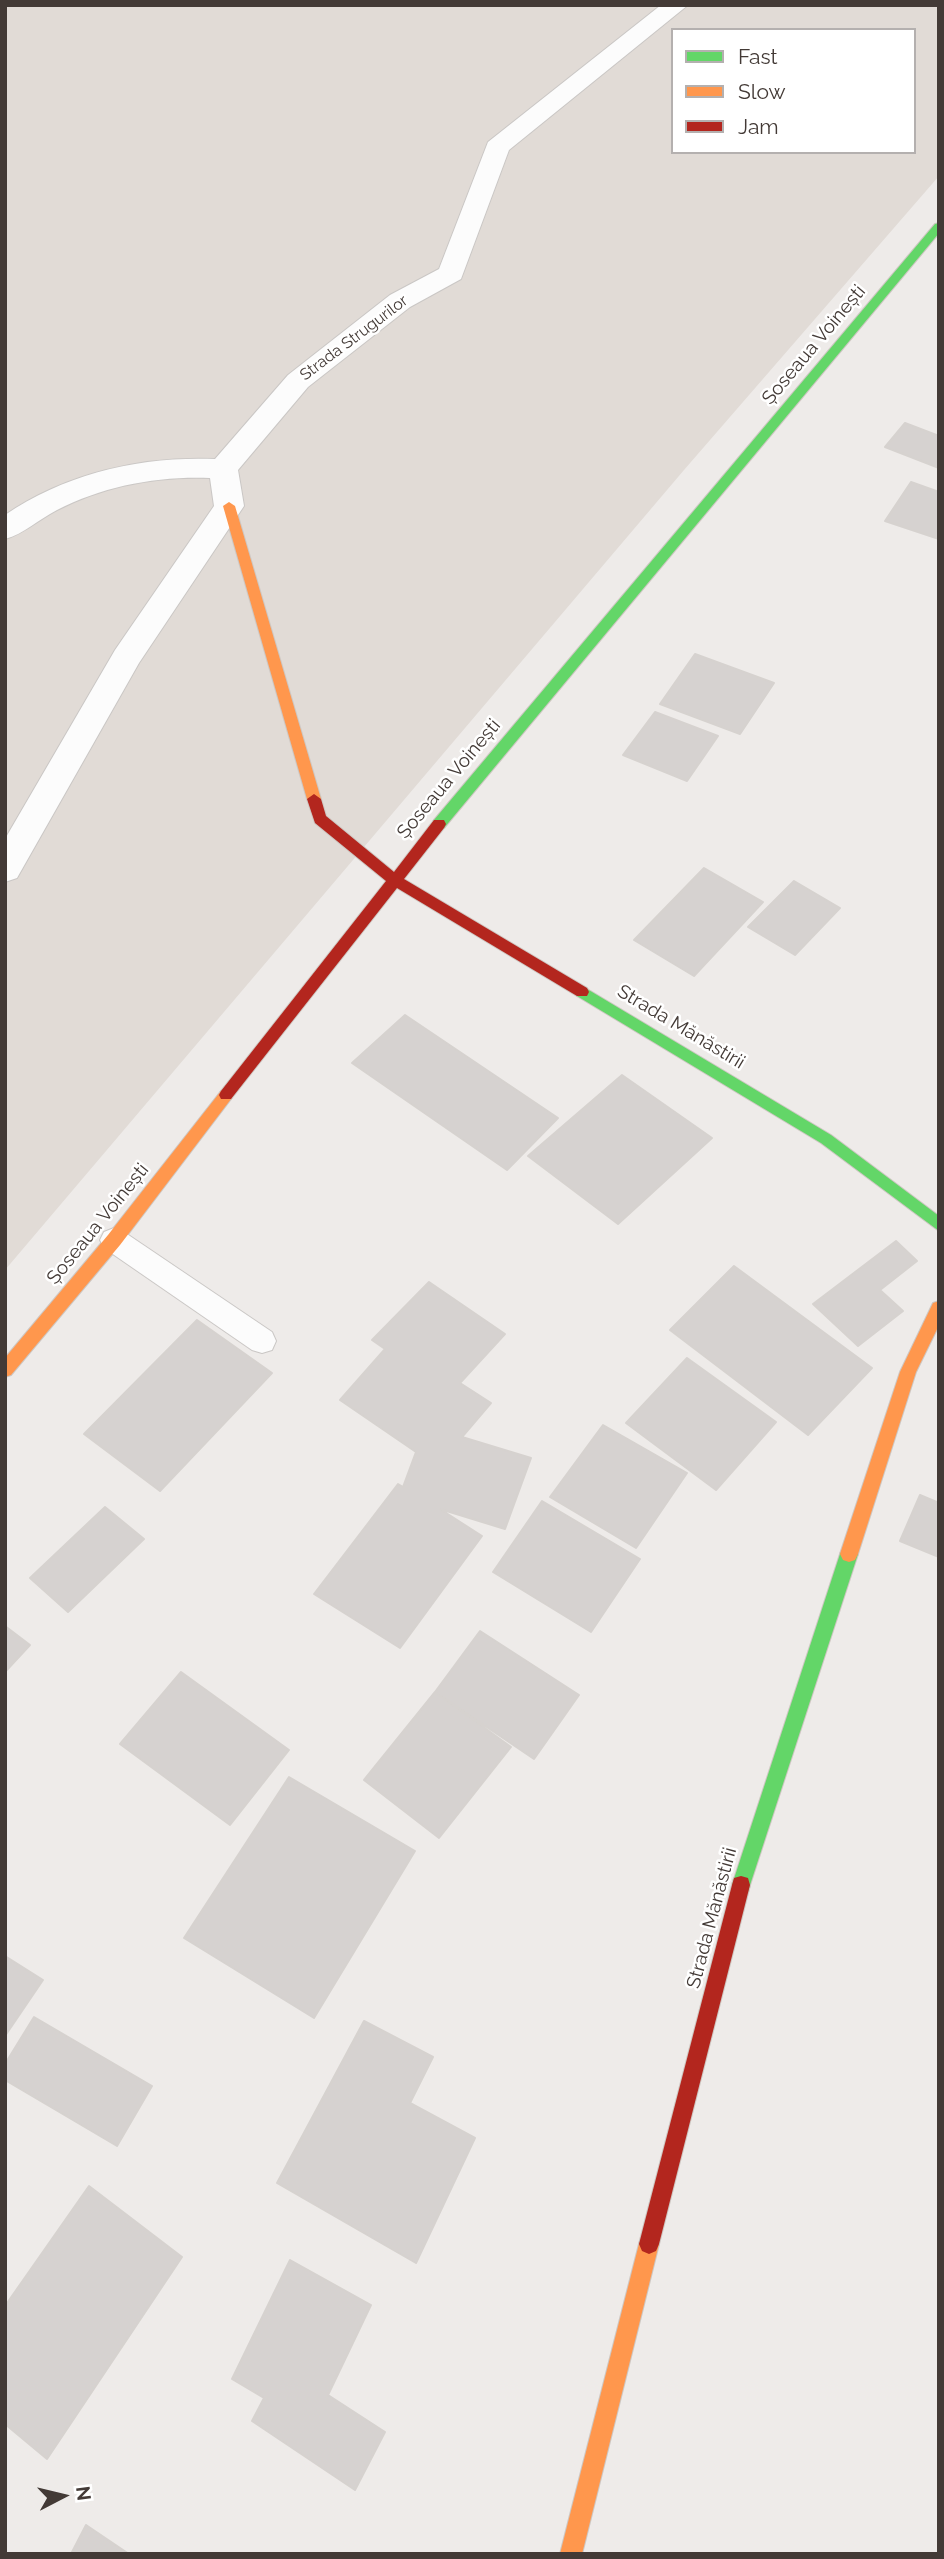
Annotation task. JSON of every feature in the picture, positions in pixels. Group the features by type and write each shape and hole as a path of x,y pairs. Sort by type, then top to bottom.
{"street":[{"name":"Strada Strugurilor","path":"223,469 298,381 400,301 451,273 497,147 676,5"},
{"name":"Șoseaua Voinești","path":"5,1370 114,1240 393,879 939,226"},
{"path":"5,528 51,500 102,480 189,466 223,469 229,506 126,658 5,869"},
{"name":"Strada Mănăstirii","path":"229,506 320,819 393,879 826,1139 939,1225"},
{"name":"Strada Mănăstirii","path":"571,2554 739,1891 908,1372 939,1308"}],"lane":[{"path":"114,1240 262,1340"}],"shaded area":[{"path":"5,5 939,5 939,176 684,470 5,1270"}],"building":[{"path":"905,423 939,436 939,468 885,447"},
{"path":"911,482 939,492 939,539 885,521"},
{"path":"695,654 774,683 740,734 660,704"},
{"path":"655,712 718,736 687,781 623,755"},
{"path":"704,868 763,902 694,976 634,940"},
{"path":"794,881 840,908 795,955 748,927"},
{"path":"405,1015 558,1118 507,1170 352,1063"},
{"path":"622,1075 712,1138 618,1224 528,1156"},
{"path":"896,1241 917,1261 880,1290 903,1311 858,1346 813,1304"},
{"path":"734,1266 872,1368 808,1435 670,1330"},
{"path":"429,1282 505,1334 460,1383 491,1403 462,1437 531,1458 505,1529 440,1509 482,1536 400,1648 314,1594 398,1484 403,1487 416,1452 340,1400 385,1349 372,1340"},
{"path":"197,1320 272,1373 160,1491 84,1434"},
{"path":"687,1358 776,1422 716,1490 626,1423"},
{"path":"603,1425 687,1473 636,1548 550,1497"},
{"path":"920,1495 939,1503 939,1557 900,1541"},
{"path":"542,1501 640,1559 591,1632 493,1572"},
{"path":"105,1507 144,1539 68,1612 30,1578"},
{"path":"5,1626 30,1645 5,1672"},
{"path":"480,1631 579,1695 534,1759 435,1692"},
{"path":"181,1672 289,1750 230,1825 120,1744"},
{"path":"435,1692 511,1747 439,1838 364,1780"},
{"path":"289,1777 415,1851 314,2018 184,1938"},
{"path":"5,1956 43,1980 5,2036"},
{"path":"34,2017 152,2086 117,2146 5,2080 5,2064"},
{"path":"364,2021 433,2057 410,2103 475,2138 416,2263 277,2183"},
{"path":"89,2186 182,2257 47,2459 5,2424 5,2306"},
{"path":"290,2260 371,2305 328,2395 385,2432 355,2490 252,2421 264,2398 232,2379"},
{"path":"86,2525 129,2554 71,2554"}],"traffic: fast":[{"path":"439,824 939,226"},
{"path":"582,992 826,1139 939,1225"},
{"path":"741,1885 849,1554"}],"traffic: slow":[{"path":"229,506 314,799"},
{"path":"5,1370 114,1240 226,1095"},
{"path":"849,1554 908,1372 939,1308"},
{"path":"571,2554 649,2244"}],"traffic: jam":[{"path":"314,799 320,819 393,879 582,992"},
{"path":"226,1095 439,824"},
{"path":"649,2244 741,1885"}]}
